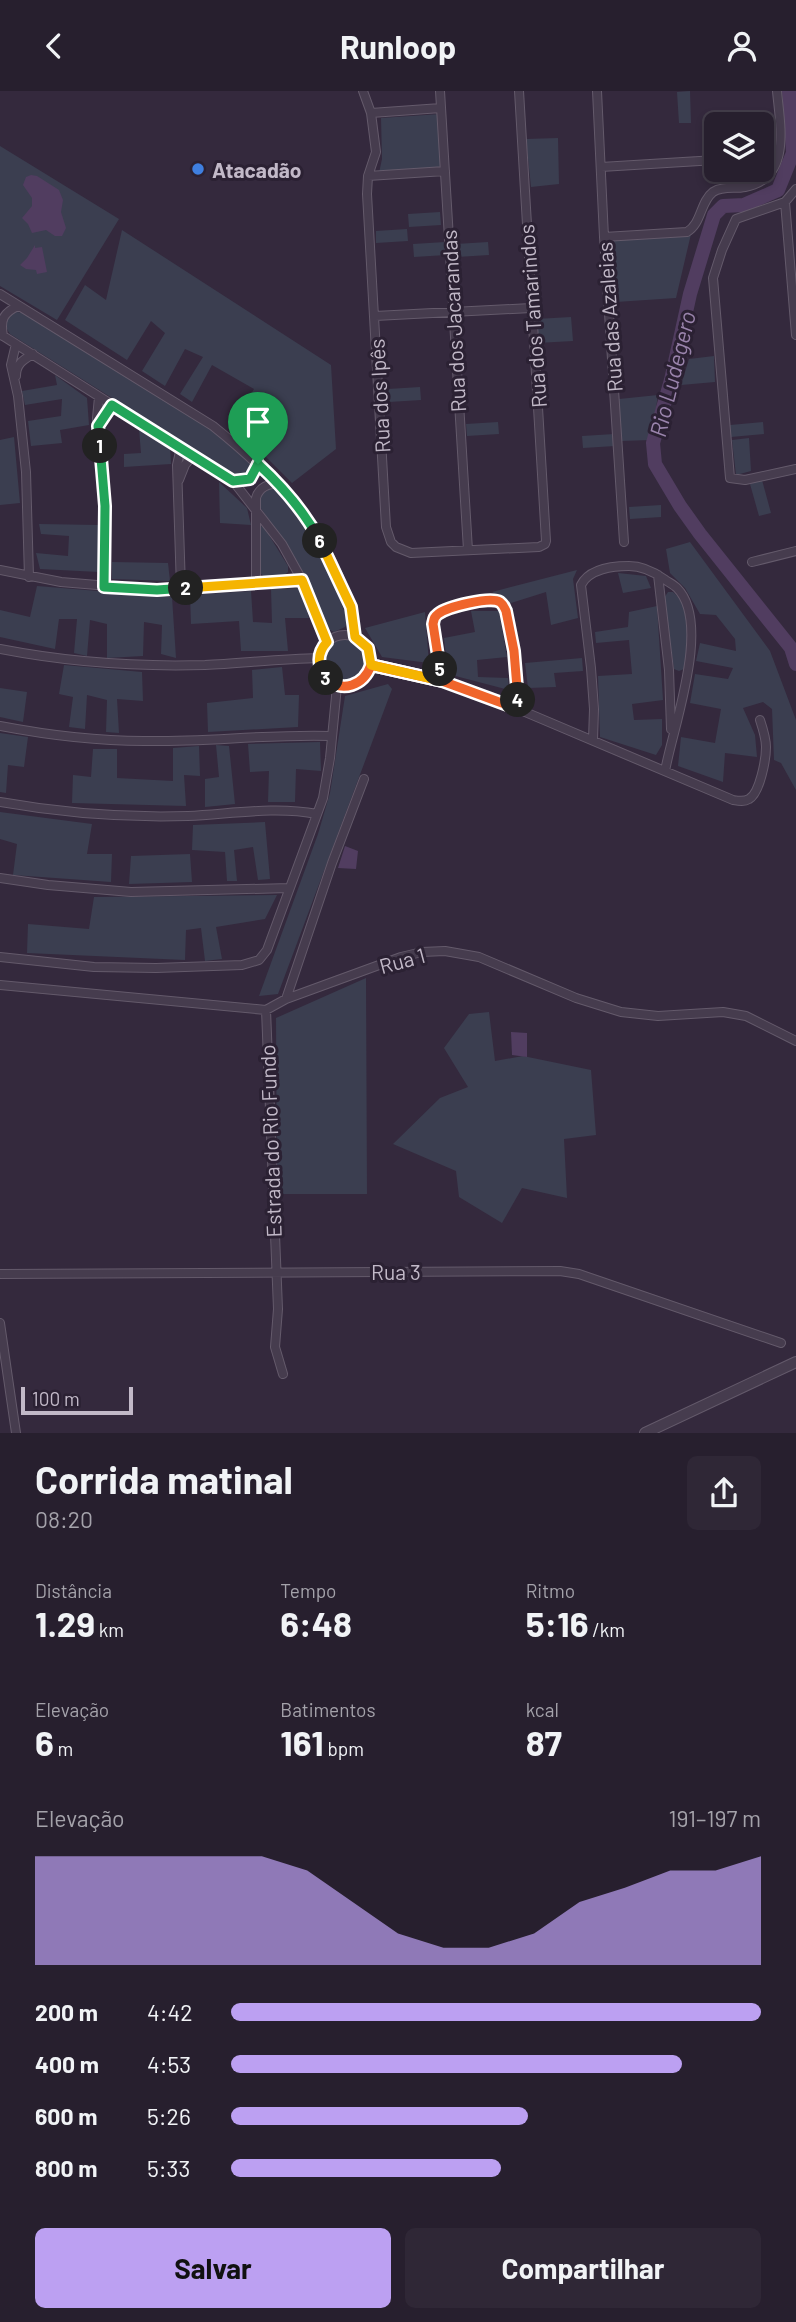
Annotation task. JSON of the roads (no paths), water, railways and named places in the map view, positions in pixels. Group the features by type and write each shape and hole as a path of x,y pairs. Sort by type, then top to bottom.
{"street":[{"name":"Rua dos Ipês","path":"363,91 371,113 376,152 368,176 367,207 388,538 396,547 411,553 540,547 546,541"},
{"name":"Rua dos Jacarandas","path":"440,91 468,550"},
{"name":"Rua dos Tamarindos","path":"519,91 546,541"},
{"name":"Rua das Azaleias","path":"597,91 624,542"},
{"path":"604,237 687,232 694,228 712,193 719,189 747,187 758,183 771,171 778,157 781,136 778,91"},
{"path":"371,113 441,108"},
{"path":"600,167 704,161"},
{"path":"368,176 445,171"},
{"path":"796,189 785,202 736,219 714,271 730,478 745,480 796,469"},
{"path":"785,202 796,335"},
{"path":"0,294 213,426 278,483 314,530 335,569 351,607 355,637"},
{"path":"18,306 1,320 1,335 233,481 282,544 302,580 327,642"},
{"path":"374,316 531,308"},
{"path":"16,344 10,365 16,383"},
{"path":"29,577 29,501 16,368 33,354"},
{"path":"99,397 97,412 105,506 104,587"},
{"path":"98,426 112,405"},
{"path":"181,447 177,465 181,588"},
{"path":"178,482 185,465 193,456"},
{"path":"233,481 250,479 258,464"},
{"path":"256,583 257,493 269,484 278,483"},
{"path":"752,562 796,551"},
{"path":"593,740 592,668 581,585 584,579 594,572 619,567 639,567 658,575 677,588 688,608 693,627 688,673 671,739 666,771"},
{"path":"0,570 29,577 104,587 157,590 302,580"},
{"path":"658,575 668,670 671,739"},
{"path":"660,594 666,588 677,588"},
{"path":"442,681 433,624 435,617 443,611 482,600 496,600 506,611 514,651 518,709"},
{"path":"341,635 355,637 368,648 371,665 368,673 355,685 337,686 323,675 319,658 327,642 341,635"},
{"path":"0,649 94,663 206,665 319,658"},
{"path":"371,665 442,681 518,709 733,800 747,800 756,793 764,767 766,748 760,720"},
{"path":"668,670 676,675 688,673"},
{"path":"0,957 94,967 156,968 254,963 262,957 267,950 323,798 337,686"},
{"path":"0,726 82,738 144,741 331,736"},
{"path":"286,999 364,779"},
{"path":"0,802 71,812 130,815 178,816 287,810 317,814"},
{"path":"0,879 117,891 183,892 289,888"},
{"name":"Rua 1","path":"266,1010 286,999 401,957 422,952 445,951 479,957 576,998 621,1012 657,1016 723,1012 746,1016 796,1041"},
{"path":"0,985 266,1010"},
{"name":"Estrada do Rio Fundo","path":"266,1010 278,1310 275,1347 283,1374"},
{"name":"Rua 3","path":"0,1273 560,1271 579,1274 781,1343"},
{"path":"0,1323 16,1433"},
{"path":"645,1433 796,1362"}],"waterway":[{"name":"Rio Ludegero","path":"789,91 793,153 778,190 744,205 723,206 714,215 690,294 671,380 653,443 655,464 680,506 791,648 796,664"}],"place":[{"name":"Atacadão","path":"198,169"}]}
